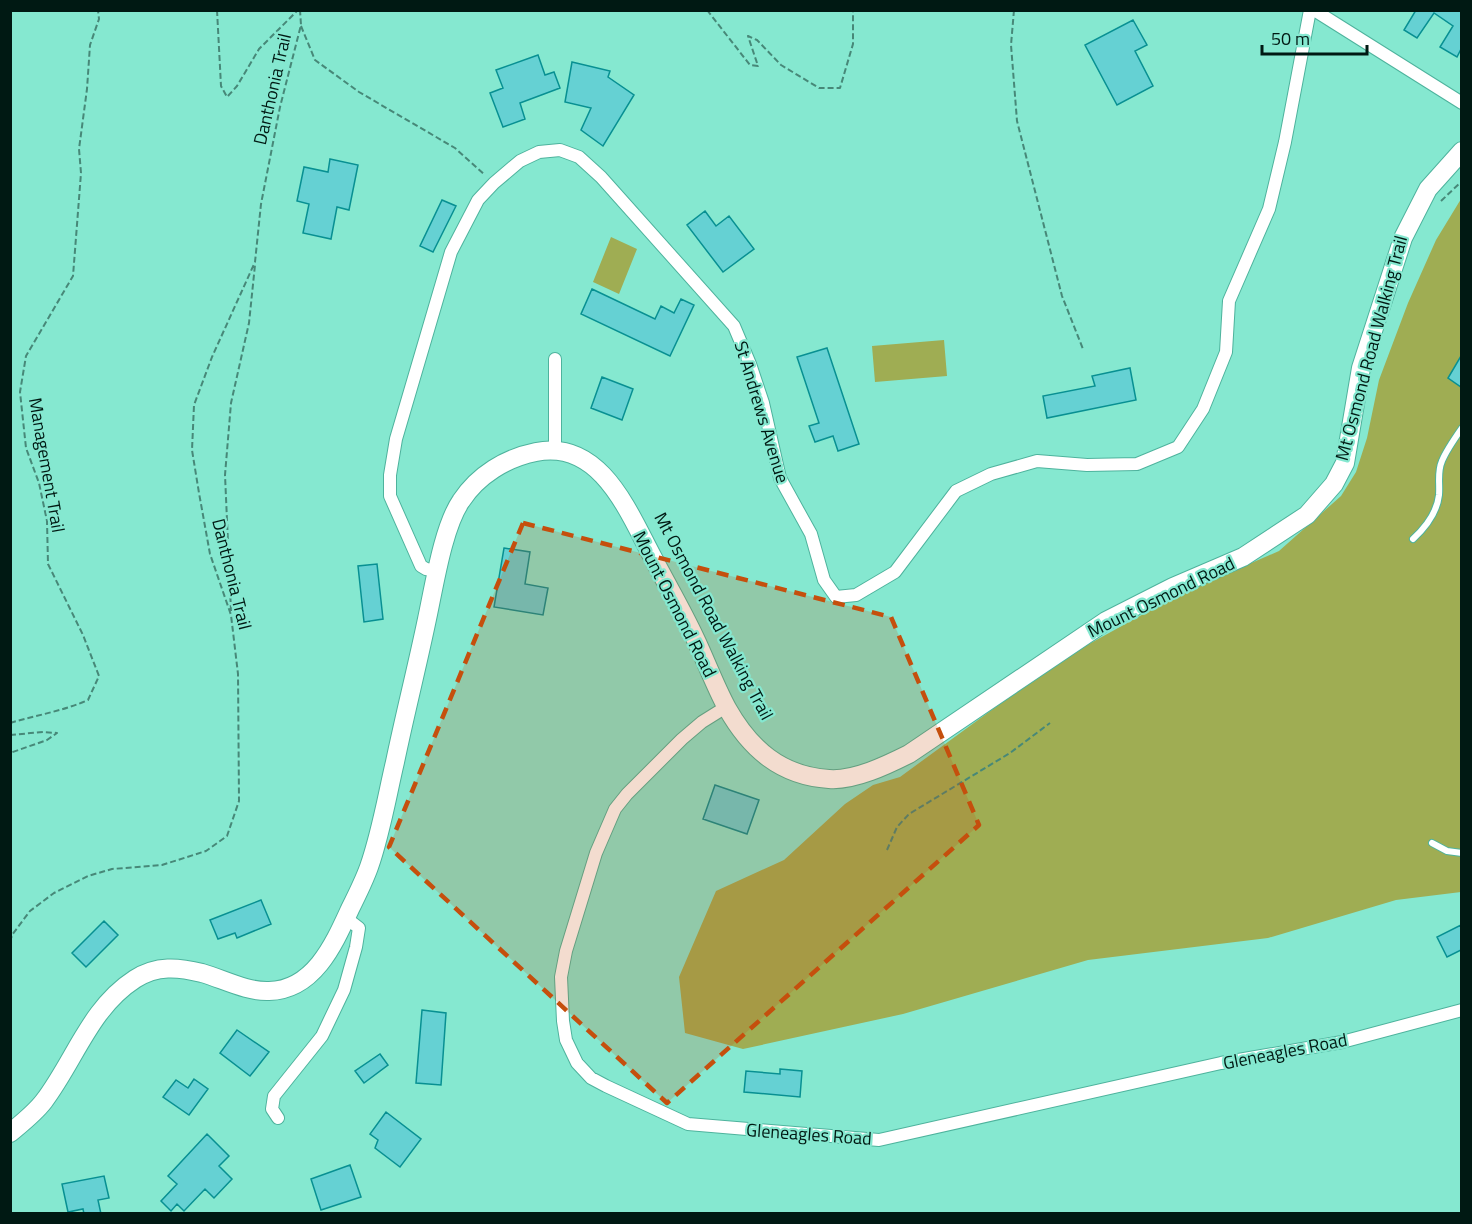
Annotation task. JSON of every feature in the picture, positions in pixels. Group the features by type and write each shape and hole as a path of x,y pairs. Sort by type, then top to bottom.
{"street":[{"path":"1312,10 1461,104"},
{"name":"St Andrews Avenue","path":"437,571 421,566 390,496 390,475 396,440 451,252 478,200 520,161 539,152 560,150 579,157 601,177 734,326 763,403 780,478 811,534 824,580 836,597 856,595 895,572 956,491 991,474 1037,460 1088,465 1137,464 1178,447 1203,409 1226,352 1228,301 1269,209 1312,10"},
{"name":"Mount Osmond Road","path":"555,449 574,455 593,465 612,484 694,635 726,707 742,732 759,752 794,772 832,780 884,767 909,754 1106,621 1173,587 1243,557 1307,515 1334,484 1345,463 1361,368 1403,238 1428,189 1461,151"},
{"path":"10,1133 44,1102 88,1027 102,1009 114,995 140,975 159,969 182,968 268,991 287,988 298,983 317,968 338,937 369,867 437,571 453,513 468,490 496,466 525,455 555,449 555,359"},
{"name":"Gleneagles Road","path":"726,707 709,717 682,739 615,809 593,862 566,951 561,976 566,1040 577,1063 591,1078 688,1124 842,1139 879,1140 1221,1063 1342,1042 1461,1010"},
{"path":"278,1118 272,1109 274,1096 322,1036 344,990 359,928 346,918"}],"lane":[{"path":"1413,539 1427,525 1435,510 1439,496 1438,479 1442,461 1461,428"},
{"path":"1432,843 1447,851 1461,853"}],"path":[{"name":"Management Trail","path":"10,723 67,710 88,700 99,676 83,635 48,564 47,521 39,483 26,448 20,392 26,356 73,276 81,173 79,149 90,45 99,19 98,10"},
{"path":"217,10 220,86 227,97 237,86 259,49 299,10"},
{"name":"Danthonia Trail","path":"10,942 12,935 30,911 54,893 88,876 112,869 162,865 206,851 227,836 239,801 238,674 231,615 210,554 192,450 194,405 212,357 255,262 261,204 280,107 301,26 299,10"},
{"path":"707,10 750,65 758,66 748,36 757,40 781,65 819,88 840,88 853,44 853,10"},
{"path":"1014,10 1011,45 1017,121 1062,296 1083,349"},
{"path":"301,26 315,60 359,92 454,148 494,183"},
{"path":"1438,205 1461,181"},
{"path":"231,615 225,475 231,403 249,323 255,262"},
{"path":"887,850 897,827 909,814 1010,753 1050,723"},
{"path":"10,735 57,733 47,740 10,753"}],"highlighted area":[{"path":"523,523 891,617 979,825 667,1103 389,847"}],"green space":[{"path":"1461,199 1461,892 1396,900 1268,938 1088,960 903,1014 743,1049 685,1033 679,977 716,891 784,860 845,804 873,785 900,777 1060,660 1178,595 1279,551 1341,496 1356,472 1367,438 1379,380 1408,303 1436,240"},
{"path":"611,237 637,249 619,294 593,282"},
{"path":"944,340 947,376 875,382 872,346"}],"building":[{"path":"1416,10 1461,10 1461,49 1457,57 1440,47 1453,26 1434,13 1417,38 1404,30"},
{"path":"1133,20 1147,45 1135,51 1153,86 1117,105 1085,45"},
{"path":"538,55 545,75 554,72 560,88 520,103 525,119 503,127 490,93 503,88 496,70"},
{"path":"572,62 610,71 608,77 634,95 603,146 581,130 591,108 565,102"},
{"path":"330,159 358,165 349,210 337,207 331,239 303,233 309,204 297,201 304,167 328,172"},
{"path":"442,200 456,206 433,252 420,246"},
{"path":"705,211 716,226 729,216 754,249 723,272 687,225"},
{"path":"592,289 655,319 661,306 674,313 681,299 694,305 670,356 581,314"},
{"path":"827,348 859,444 838,451 833,436 815,442 809,426 819,423 797,357"},
{"path":"1461,356 1461,387 1448,378"},
{"path":"1130,368 1136,400 1047,418 1043,396 1095,386 1092,376"},
{"path":"602,377 633,389 622,420 591,408"},
{"path":"504,548 530,552 525,584 548,588 543,615 494,607"},
{"path":"377,564 383,619 364,622 358,566"},
{"path":"715,785 759,800 747,834 703,819"},
{"path":"261,900 271,924 237,938 235,933 218,939 210,920"},
{"path":"104,921 118,935 86,967 72,953"},
{"path":"1461,925 1461,950 1447,957 1437,937"},
{"path":"422,1010 446,1013 441,1085 416,1083"},
{"path":"237,1030 269,1052 250,1076 220,1053"},
{"path":"380,1054 388,1065 364,1083 355,1071"},
{"path":"780,1069 802,1071 800,1097 744,1092 746,1071 780,1074"},
{"path":"194,1079 208,1089 189,1115 163,1097 176,1080 188,1088"},
{"path":"386,1112 421,1139 400,1167 375,1148 378,1140 370,1134"},
{"path":"207,1134 229,1156 219,1166 232,1179 214,1198 205,1189 184,1211 177,1204 171,1211 161,1201 177,1184 168,1176"},
{"path":"350,1165 361,1197 321,1210 311,1179"},
{"path":"104,1176 109,1198 98,1200 101,1214 84,1214 83,1209 68,1212 62,1184"}]}
